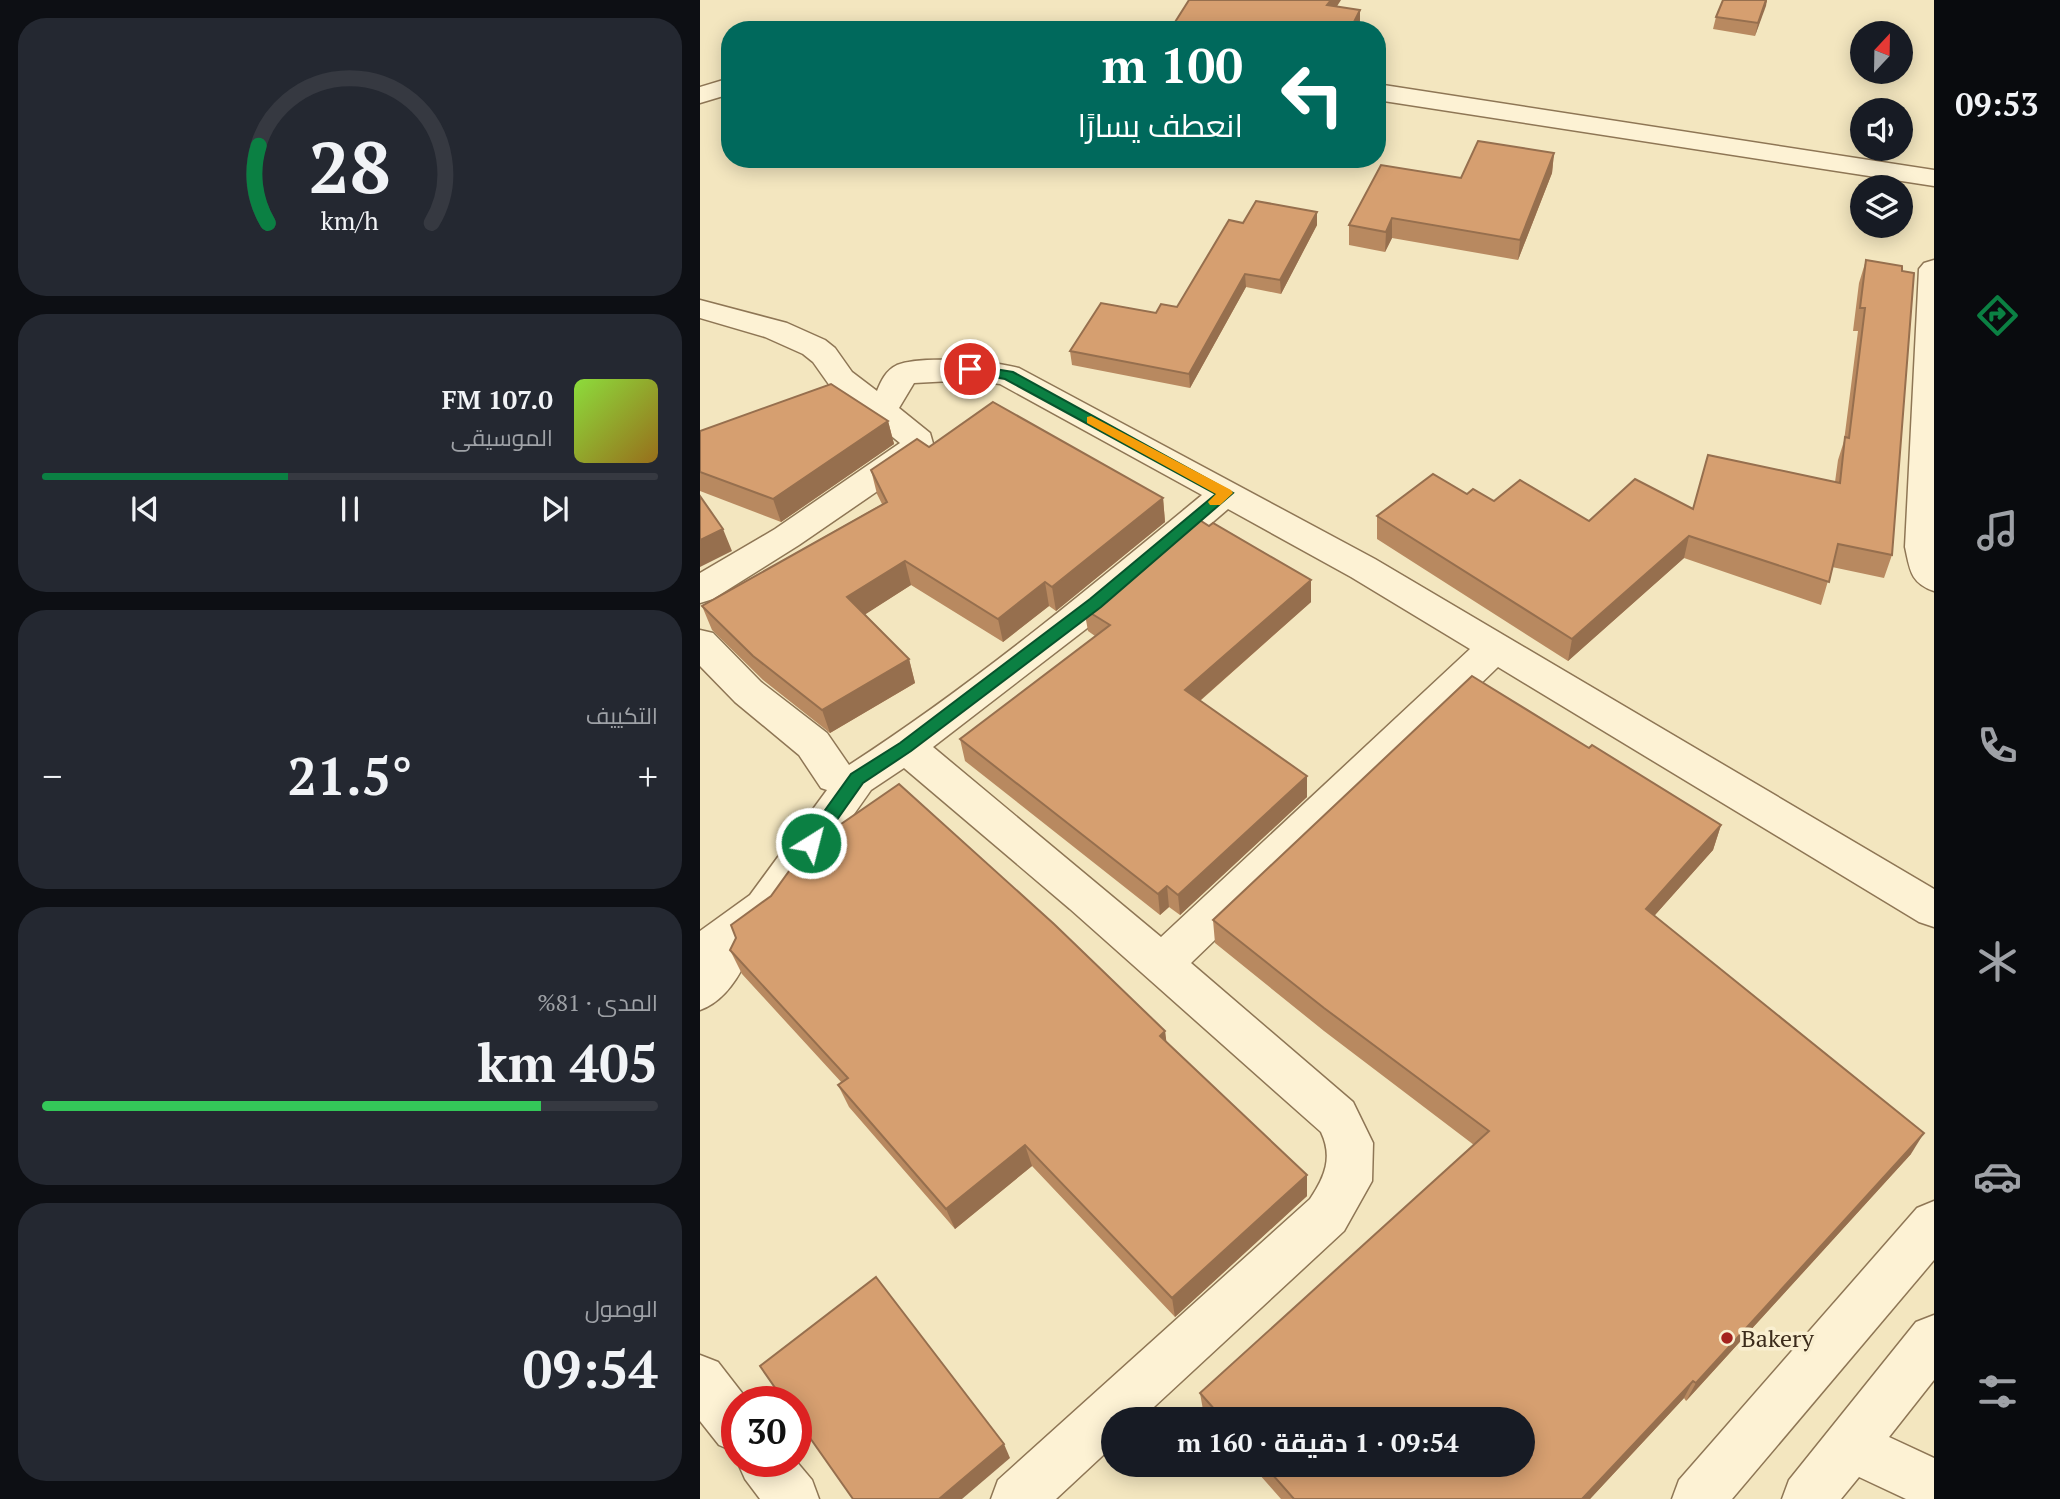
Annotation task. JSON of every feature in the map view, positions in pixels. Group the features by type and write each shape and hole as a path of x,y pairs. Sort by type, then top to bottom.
{"street":[{"path":"700,95 721,89"},
{"path":"1386,93 1934,178"},
{"path":"1934,269 1922,547 1929,573 1934,578"},
{"path":"700,309 776,330 814,347 824,355 841,379 920,445 787,537 700,590"},
{"path":"878,408 889,400 897,381 906,373 944,369 1000,372 1363,568 1934,910"},
{"path":"700,991 725,961 714,944 765,907 857,779 906,747 1096,603 1226,493"},
{"path":"700,643 748,692 813,744 835,777 857,779"},
{"path":"1161,964 1496,648"},
{"path":"906,747 1337,1117 1350,1143 1349,1181 1327,1215 1017,1499"},
{"path":"1698,1499 1934,1224"},
{"path":"1808,1499 1934,1340"},
{"path":"700,1380 721,1407"},
{"path":"1849,1445 1934,1485"},
{"path":"776,1477 793,1499"}],"building":[{"path":"1189,0 1331,0 1327,5 1360,10 1354,21 1176,21"},
{"path":"1723,0 1766,0 1758,23 1716,17"},
{"path":"1478,141 1554,153 1520,240 1392,218 1386,232 1349,225 1379,168 1386,166 1461,178"},
{"path":"1256,201 1317,212 1280,280 1245,274 1189,374 1070,351 1101,303 1156,313 1161,304 1177,307 1229,220 1243,223"},
{"path":"1866,260 1902,266 1902,271 1914,273 1892,555 1838,544 1829,582 1689,536 1572,639 1377,516 1433,474 1467,494 1473,489 1494,501 1520,480 1589,521 1635,479 1693,509 1708,455 1840,483 1845,437 1849,438 1865,308 1860,308"},
{"path":"831,384 888,421 773,499 700,472 700,431"},
{"path":"993,402 1163,498 1052,587 1045,582 998,619 905,561 847,597 909,659 822,710 753,656 702,606 887,502 871,470 917,439 929,447"},
{"path":"700,496 723,529 700,540"},
{"path":"1195,517 1209,526 1213,523 1311,580 1185,690 1307,776 1178,895 1167,886 1158,894 960,739 1110,625 1084,609"},
{"path":"1472,676 1589,748 1592,745 1721,825 1646,909 1924,1133 1696,1383 1693,1381 1582,1499 1294,1499 1275,1477 1535,1477 1535,1407 1212,1407 1200,1393 1489,1131 1324,1008 1213,920"},
{"path":"899,784 1054,924 1165,1031 1160,1036 1307,1175 1172,1298 1025,1145 946,1209 838,1085 848,1078 730,950 736,938 731,925 771,896 805,849"},
{"path":"876,1277 1004,1444 939,1499 853,1499 812,1441 812,1386 774,1386 760,1366"}],"slow traffic":[{"path":"1091,420 1226,493 1215,502"}],"place":[{"name":"Bakery","path":"1727,1338"}],"route":[{"path":"811,843 857,779 906,747 1096,603 1226,493 1008,375 970,369"}]}
